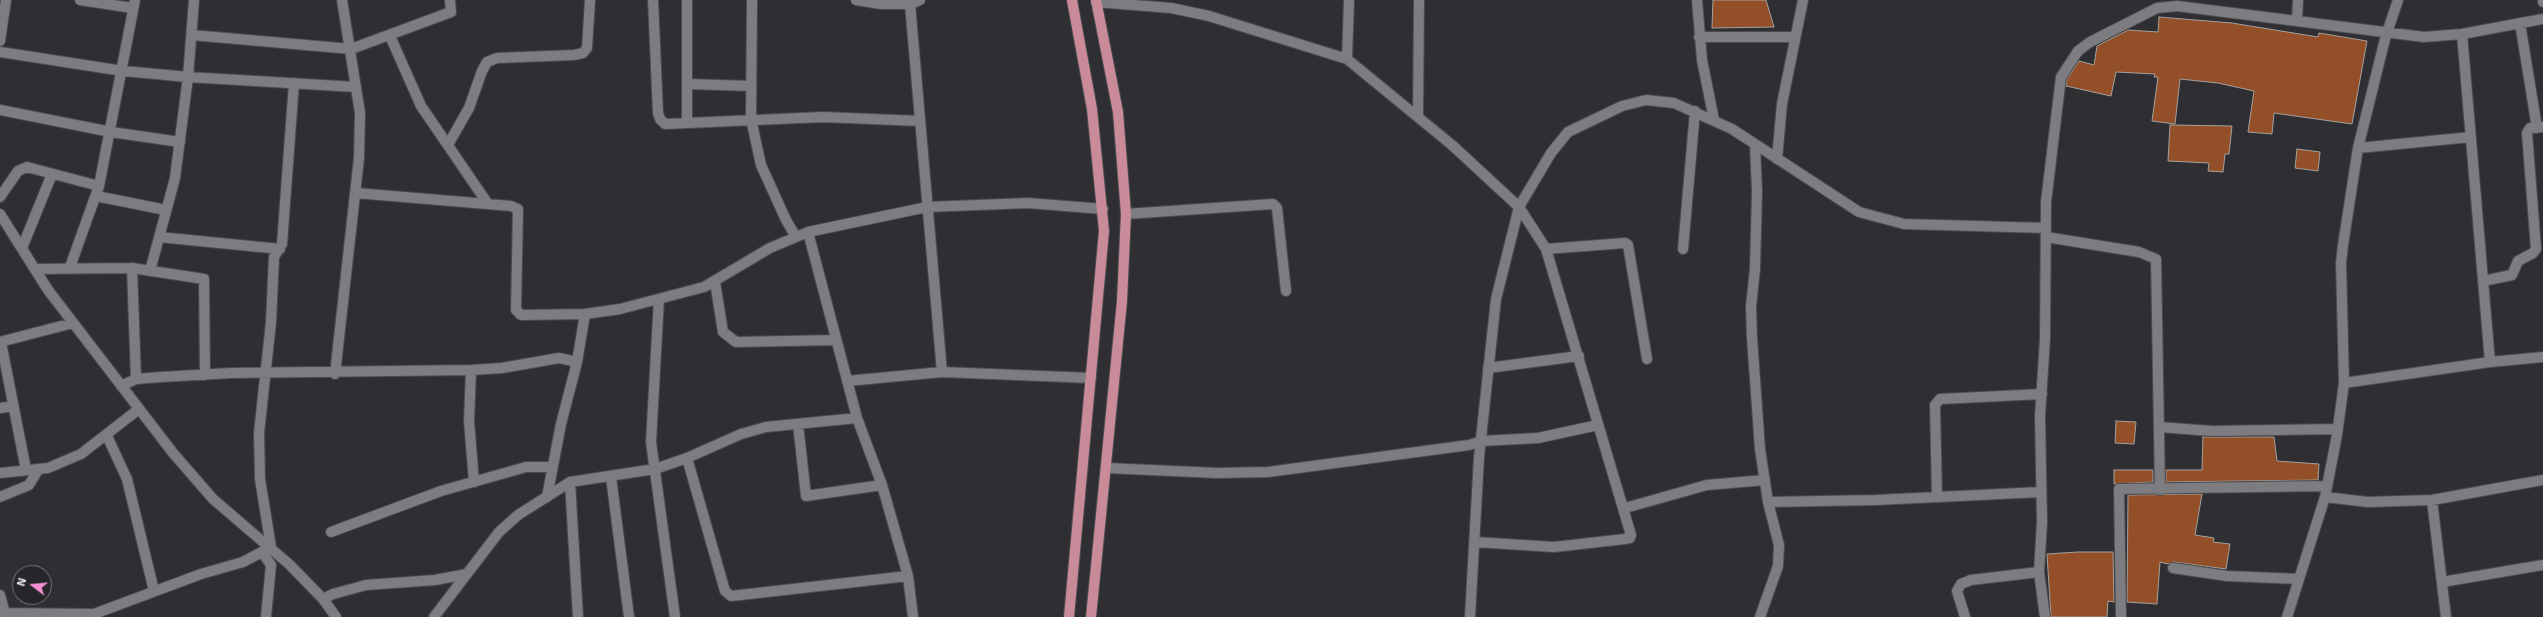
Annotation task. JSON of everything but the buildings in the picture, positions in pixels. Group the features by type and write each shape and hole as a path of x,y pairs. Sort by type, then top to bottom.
{"main road":[{"path":"1068,617 1104,251 1104,209 1091,101 1072,0"},
{"path":"1091,617 1107,468 1122,301 1126,214 1118,112 1096,1"}],"street":[{"path":"0,41 6,0"},
{"path":"70,267 99,186 123,71 134,4 80,0"},
{"path":"150,271 175,178 188,77 194,0"},
{"path":"335,374 356,193 360,113 342,0"},
{"path":"192,35 351,49 390,36 451,12 450,0"},
{"path":"449,143 470,108 482,71 487,62 497,58 574,56 583,53 587,48 590,0"},
{"path":"653,0 660,119 665,124 822,117 920,120"},
{"path":"687,0 687,123"},
{"path":"752,0 751,119 761,165 786,220 796,237"},
{"path":"856,0 881,4 915,2 920,120 942,372"},
{"path":"1347,59 1349,0"},
{"path":"1418,116 1419,0"},
{"path":"1697,0 1699,37 1714,120"},
{"path":"1777,159 1782,104 1803,0"},
{"path":"2297,21 2298,0"},
{"path":"2287,617 2327,486 2344,383 2341,263 2358,148 2388,32 2398,0"},
{"path":"1096,1 1121,2 1171,8 1209,16 1347,59 1418,116 1518,207 1546,249 1579,356 1598,425 1625,508 1631,535 1630,538 1554,547 1475,542"},
{"path":"2045,617 2039,572 2042,522 2042,394 2045,339 2046,202 2061,77 2078,51 2090,42 2157,8 2177,6 2424,37 2462,34 2543,19"},
{"path":"2483,281 2512,275 2518,261 2533,253 2536,249 2527,134 2530,128 2540,127 2520,23"},
{"path":"2462,34 2490,362"},
{"path":"390,36 421,106 449,143 488,204"},
{"path":"1699,37 1795,37"},
{"path":"0,52 123,71 188,77 356,87"},
{"path":"266,617 271,565 267,549 260,479 259,432 271,322 274,257 280,249 294,83"},
{"path":"687,84 751,86"},
{"path":"1470,617 1482,441 1496,299 1518,207 1551,153 1568,132 1622,106 1646,100 1674,103 1714,120 1859,212 1884,220 1904,224 2046,232 2139,252 2156,259 2160,490"},
{"path":"0,110 111,132 180,142"},
{"path":"1683,249 1695,111"},
{"path":"2358,148 2471,137"},
{"path":"1755,145 1757,192 1755,269 1751,306 1760,449 1768,502 1780,545 1778,566 1760,617"},
{"path":"0,197 18,171 23,168 99,186"},
{"path":"22,248 52,174"},
{"path":"356,193 512,206 518,209 518,313 521,315 585,314 620,309 659,299 715,282 770,248 808,232 927,207 1028,203 1104,209"},
{"path":"96,196 166,210"},
{"path":"1126,214 1273,204 1278,208 1286,291"},
{"path":"0,214 35,269 73,323 139,410 207,493 323,599 336,617"},
{"path":"808,232 857,418 882,485 908,576 913,617"},
{"path":"159,237 280,249"},
{"path":"1546,249 1625,243 1628,245 1647,359"},
{"path":"35,269 70,267 132,268 204,279 205,375"},
{"path":"132,268 136,379"},
{"path":"715,282 723,332 736,342 836,340"},
{"path":"659,299 651,442 675,617"},
{"path":"547,497 551,467 577,362 585,314"},
{"path":"26,470 0,342 73,323"},
{"path":"1488,368 1579,356"},
{"path":"2344,383 2490,362 2543,357"},
{"path":"121,386 136,379 205,375 265,373 335,374 471,370 502,368 545,359 559,358 577,362"},
{"path":"471,370 469,421 474,482"},
{"path":"847,380 942,372 1091,378"},
{"path":"1937,497 1936,405 1940,400 2042,394"},
{"path":"0,408 14,406"},
{"path":"0,472 48,468 81,454 107,436 139,410"},
{"path":"434,617 508,524 570,482 611,477 655,469 688,458 742,434 766,427 857,418"},
{"path":"798,424 806,496 882,485"},
{"path":"1107,468 1217,473 1268,472 1469,445 1482,441 1538,438 1598,425"},
{"path":"2159,427 2212,431 2337,429"},
{"path":"107,436 126,480 154,591"},
{"path":"688,458 725,591 731,596 908,576"},
{"path":"331,532 441,491 526,467 551,467"},
{"path":"0,497 29,484 38,470"},
{"path":"611,477 629,617"},
{"path":"1625,508 1706,485 1765,480"},
{"path":"2324,497 2368,502 2432,500 2543,480"},
{"path":"570,482 578,617"},
{"path":"2121,617 2119,489 2160,490 2327,486"},
{"path":"1768,502 2041,492"},
{"path":"2432,500 2446,617"},
{"path":"0,595 3,613 94,616 154,591 243,562 267,549"},
{"path":"2442,582 2543,565"},
{"path":"2173,568 2234,576 2299,579"},
{"path":"1965,617 1957,591 1961,584 1971,580 2039,572"},
{"path":"323,599 333,594 366,585 435,580 467,574"}]}
